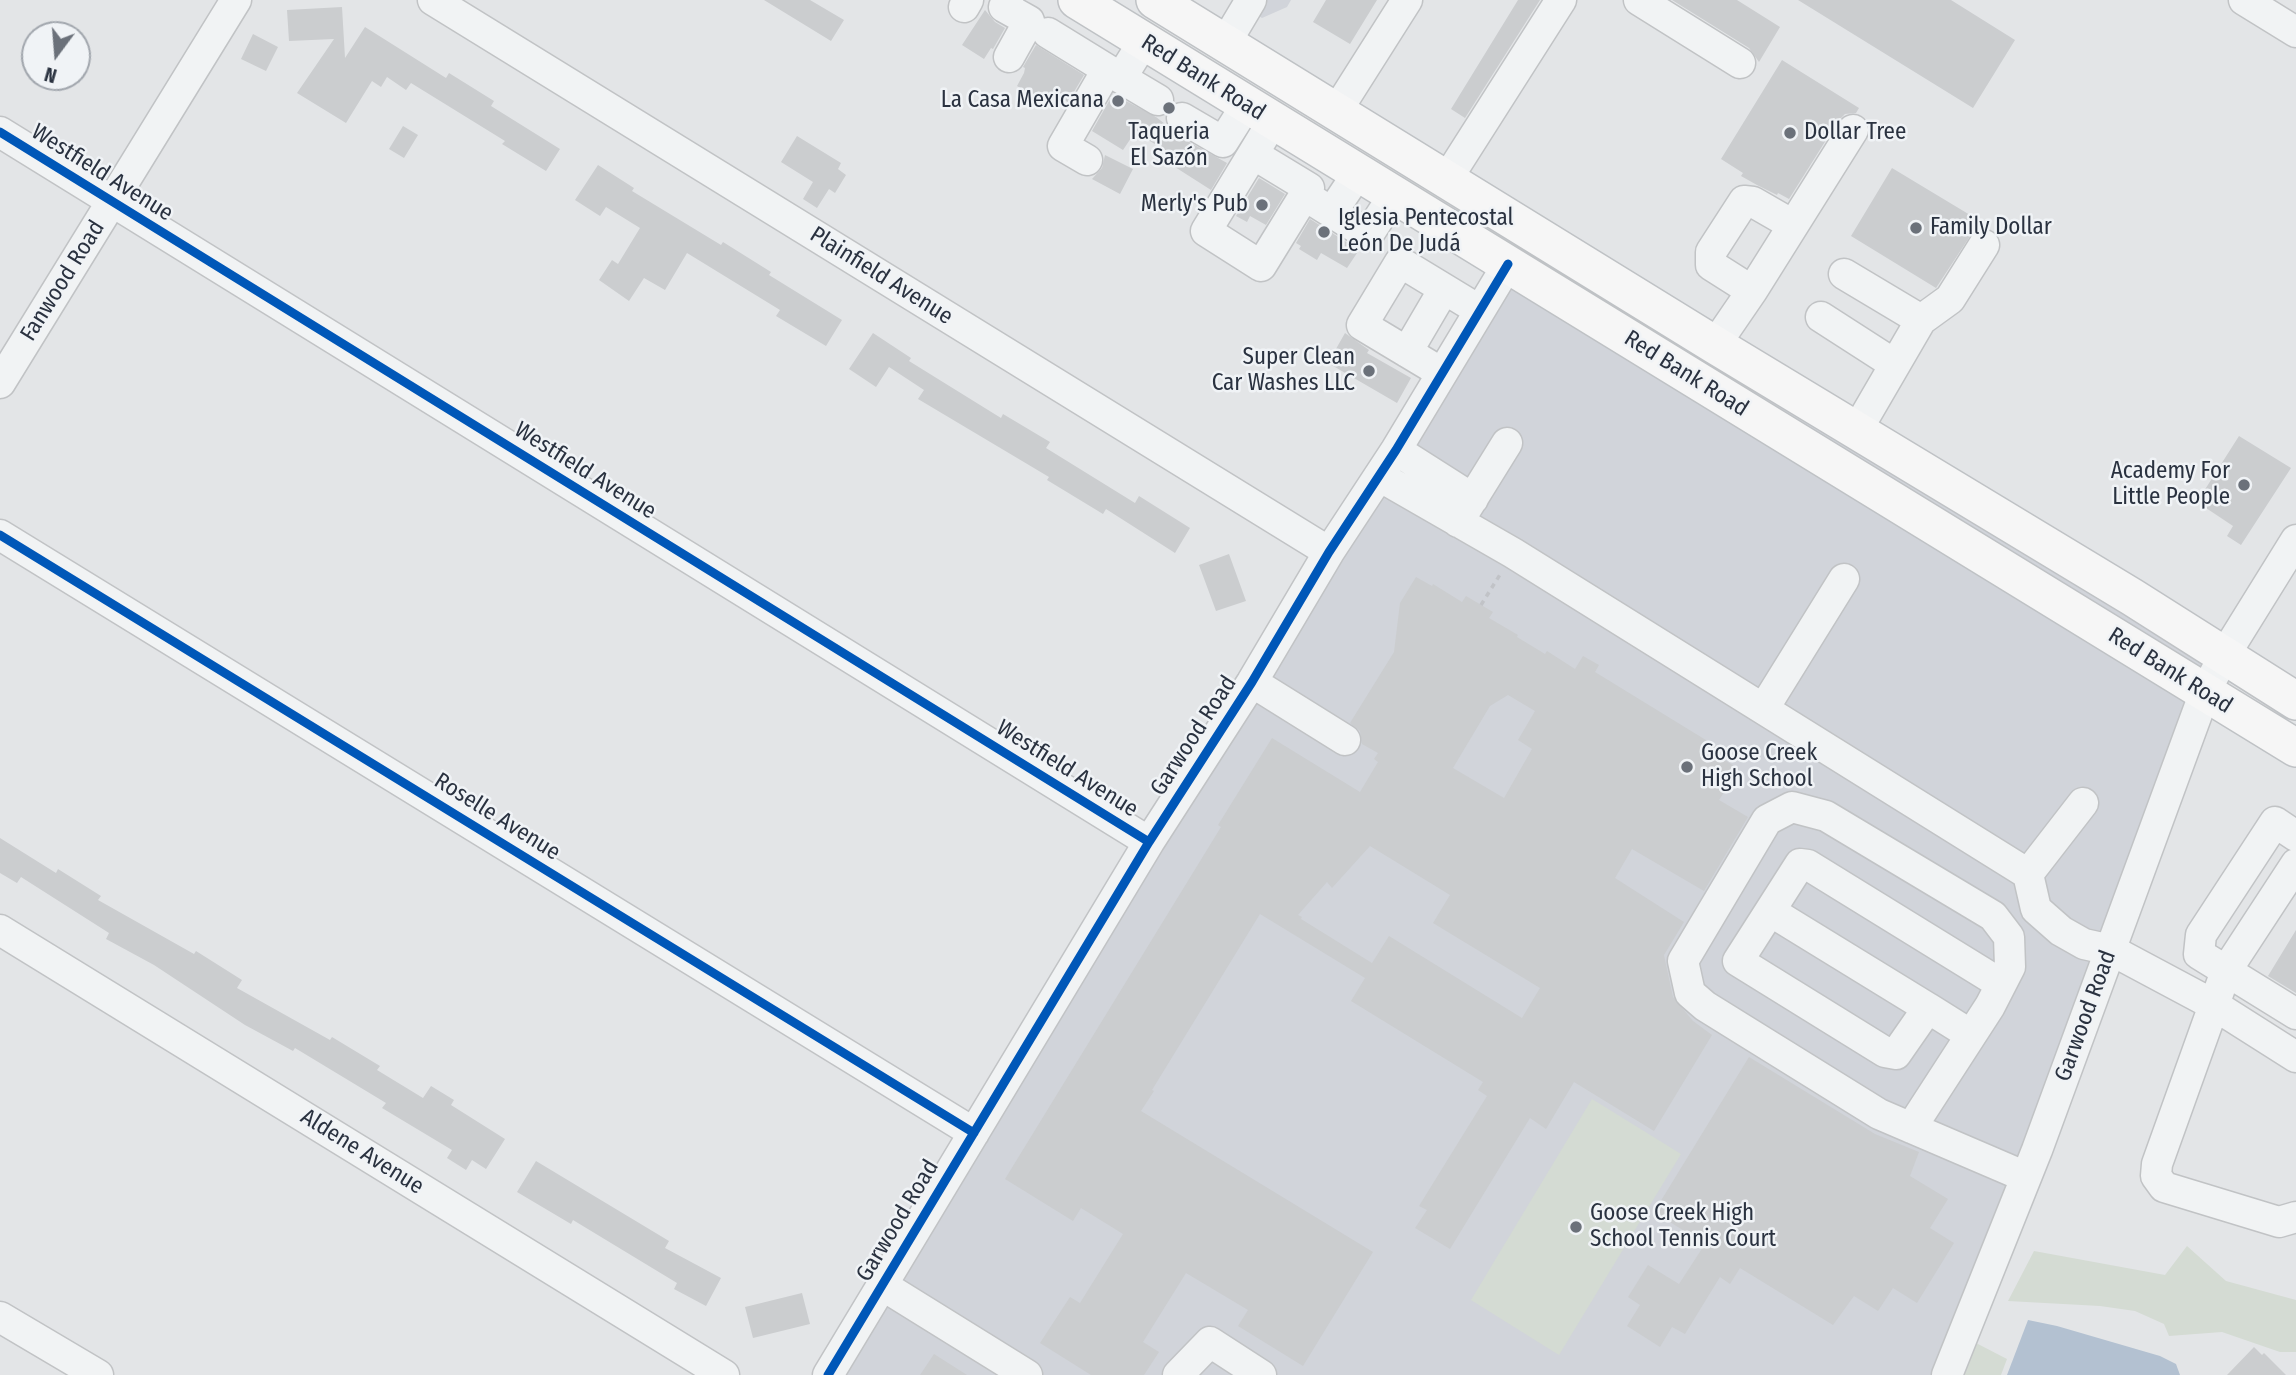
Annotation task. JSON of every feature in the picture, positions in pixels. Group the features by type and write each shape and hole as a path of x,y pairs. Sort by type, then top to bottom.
{"main road":[{"name":"Red Bank Road","path":"1077,0 2296,748"},
{"name":"Red Bank Road","path":"1155,0 1715,345 2120,589 2296,701"},
{"path":"1377,184 1447,179"},
{"path":"1508,264 1571,256"}],"street":[{"name":"Fanwood Road","path":"0,383 236,0"},
{"name":"Plainfield Avenue","path":"433,0 1329,552"},
{"path":"1226,42 1251,0"},
{"path":"1336,112 1408,0"},
{"path":"1447,179 1560,0"},
{"path":"1639,0 1740,63"},
{"path":"2244,0 2296,32"},
{"path":"1002,2 1030,21 1009,57"},
{"path":"1048,33 1158,100"},
{"path":"1087,160 1063,146 1114,74 1144,41"},
{"path":"1182,118 1237,149 1309,188 1261,266 1206,231 1237,149 1260,112"},
{"path":"1715,345 1853,130"},
{"name":"Westfield Avenue","path":"0,132 1149,842"},
{"path":"1304,195 1368,235 1377,184"},
{"path":"1332,212 1377,184"},
{"path":"1752,291 1712,265 1711,252 1744,201 1753,202 1793,225"},
{"path":"1857,430 1921,320 1950,299 1984,244"},
{"path":"1442,373 1362,325 1400,262 1479,310"},
{"name":"Garwood Road","path":"828,1375 1149,842 1252,682 1329,552 1396,450 1508,264"},
{"path":"1844,274 1921,320"},
{"path":"1407,352 1444,289"},
{"path":"1821,317 1894,364"},
{"path":"1465,510 1507,443"},
{"path":"1396,450 1513,553 2028,874 2036,909 2061,931 2084,944 2111,950 2214,1005 2296,1057"},
{"path":"1379,476 1465,510"},
{"name":"Roselle Avenue","path":"0,535 974,1133"},
{"name":"Garwood Road","path":"1947,1375 2026,1177 2205,692 2224,656 2296,540"},
{"path":"1764,708 1844,579"},
{"path":"1252,682 1345,740"},
{"path":"2028,874 2083,803"},
{"path":"1911,1128 1971,1035 2010,967 2009,937 1993,916 1826,816 1792,807 1767,820 1684,961 1690,993 1705,1006 1879,1114 1911,1128 2026,1177"},
{"path":"2296,836 2275,822 2201,935 2199,954 2296,1014"},
{"path":"1928,1008 1896,1054 1885,1052 1738,961 1800,864 1808,866 2001,984"},
{"path":"2296,864 2226,971 2157,1164 2157,1176 2164,1187 2279,1222 2296,1217"},
{"path":"1770,911 1971,1035"},
{"name":"Aldene Avenue","path":"0,930 724,1375"},
{"path":"882,1285 1027,1375"},
{"path":"0,1317 98,1375"},
{"path":"1178,1375 1210,1342 1261,1375"}],"path":[{"path":"1480,605 1513,553"}],"shaded area":[{"path":"1233,0 1291,0 1287,7 1262,18"},
{"name":"Goose Creek High School","path":"1519,243 2217,669 1947,1375 828,1375 1396,450"},
{"name":"Goose Creek High School Tennis Court","path":"1592,1099 1681,1154 1559,1355 1471,1300"},
{"path":"2187,1246 2226,1281 2296,1300 2296,1352 2280,1352 2222,1332 2169,1336 2164,1324 2135,1311 2100,1306 2008,1301 2034,1251 2165,1275"},
{"path":"1976,1343 2007,1359 2001,1375 1962,1375"}],"water":[{"path":"2028,1320 2160,1356 2176,1364 2180,1375 2007,1375"}],"building":[{"path":"764,0 810,0 844,20 831,41"},
{"path":"1326,0 1377,0 1350,44 1313,22"},
{"path":"1518,0 1540,0 1465,118 1451,109"},
{"path":"1672,0 1737,0 1780,27 1759,62 1749,48"},
{"path":"1798,0 1951,0 2015,40 1973,108"},
{"path":"342,7 345,58 365,27 446,78 449,73 494,101 491,106 560,149 546,171 502,144 505,141 411,83 406,90 387,77 381,87 372,81 346,123 297,93 334,39 289,41 287,10"},
{"path":"985,10 995,22 1005,28 984,59 962,45"},
{"path":"253,34 278,47 266,71 241,59"},
{"path":"1036,45 1084,75 1068,102 1056,95 1049,105 1017,86 1024,73 1023,67"},
{"name":"Dollar Tree","path":"1782,60 1859,108 1856,113 1845,114 1838,121 1789,199 1741,176 1743,173 1721,159"},
{"path":"1113,94 1156,117 1173,133 1227,163 1211,190 1164,160 1168,152 1135,132 1123,150 1092,131"},
{"path":"403,126 418,135 404,158 389,149"},
{"path":"797,136 841,163 838,169 846,175 835,193 829,189 817,208 803,199 813,182 781,162"},
{"path":"1105,155 1133,169 1120,194 1092,179 1102,168"},
{"path":"598,165 634,188 632,191 721,245 723,242 771,272 769,275 842,320 826,346 776,316 780,310 687,253 665,290 644,278 629,301 599,280 612,260 618,264 640,228 606,207 600,216 575,200"},
{"name":"Family Dollar","path":"1892,168 1980,221 1936,288 1851,236"},
{"path":"1259,178 1285,194 1266,225 1250,216 1247,222 1236,216"},
{"name":"Iglesia Pentecostal León De Judá","path":"1310,219 1359,250 1347,268 1321,253 1317,260 1299,249 1301,246 1296,243"},
{"path":"873,333 911,358 909,361 1001,418 1003,414 1050,442 1046,448 1135,503 1139,496 1190,528 1175,553 1106,509 1103,514 1047,480 1049,477 918,399 924,390 889,367 876,387 849,369"},
{"name":"Super Clean Car Washes LLC","path":"1345,333 1369,350 1367,353 1411,378 1397,403 1328,363"},
{"name":"Academy For Little People","path":"2239,436 2291,468 2241,545 2227,536 2233,526 2197,502"},
{"path":"1229,554 1246,601 1216,611 1199,565"},
{"path":"1416,577 1462,602 1466,596 1493,612 1489,618 1545,654 1547,651 1575,669 1583,656 1599,665 1595,672 1727,753 1723,759 1739,769 1719,800 1748,817 1704,891 1632,849 1615,878 1684,922 1664,955 1673,997 1693,1021 1712,1035 1654,1131 1574,1082 1546,1129 1530,1118 1450,1249 1415,1228 1427,1210 1419,1206 1487,1096 1478,1090 1483,1082 1351,1001 1365,978 1260,914 1141,1111 1373,1252 1303,1366 1238,1326 1248,1310 1186,1273 1143,1342 1159,1352 1144,1375 1091,1375 1040,1343 1070,1297 1080,1303 1123,1234 1081,1208 1073,1221 1005,1179 1221,827 1218,825 1272,738 1360,792 1378,762 1374,759 1378,753 1362,744 1360,731 1350,723 1394,652 1400,603","holes":["1508,695 1535,711 1518,740 1532,749 1504,798 1453,768 1490,706","1370,846 1450,895 1433,923 1540,988 1522,1018 1389,936 1372,963 1301,919 1298,915 1327,882 1332,888"]},
{"path":"0,838 56,873 58,869 101,896 98,900 194,954 196,951 242,980 237,988 330,1040 332,1037 380,1066 377,1070 423,1098 431,1086 454,1100 451,1105 505,1139 486,1169 472,1160 466,1170 447,1158 452,1150 382,1108 386,1103 295,1048 293,1051 245,1025 154,965 106,939 109,933 21,877 17,883 0,873"},
{"path":"2296,930 2296,993 2268,976"},
{"path":"1749,1057 1875,1134 1919,1152 1910,1176 1948,1199 1930,1228 1954,1243 1917,1303 1893,1288 1878,1311 1854,1296 1833,1325 1740,1268 1730,1284 1720,1277 1685,1334 1672,1327 1660,1347 1627,1326 1640,1305 1628,1297 1648,1265 1679,1284 1705,1244 1654,1212"},
{"path":"536,1161 669,1241 665,1248 721,1278 706,1306 674,1289 677,1283 573,1220 571,1224 517,1192"},
{"path":"802,1293 810,1324 753,1338 745,1307"},
{"path":"2254,1347 2262,1355 2264,1353 2286,1375 2227,1375"},
{"path":"934,1354 967,1375 920,1375"}],"cycle path":[{"path":"0,132 1149,842"},
{"path":"828,1375 1149,842 1252,682 1329,552 1396,450 1508,264"},
{"path":"0,535 974,1133"}],"place":[{"name":"La Casa Mexicana","path":"1118,101"},
{"name":"Taqueria El Sazón","path":"1169,108"},
{"name":"Dollar Tree","path":"1790,133"},
{"name":"Merly's Pub","path":"1262,205"},
{"name":"Family Dollar","path":"1916,228"},
{"name":"Iglesia Pentecostal León De Judá","path":"1324,232"},
{"name":"Super Clean Car Washes LLC","path":"1369,371"},
{"name":"Academy For Little People","path":"2244,485"},
{"name":"Goose Creek High School","path":"1687,767"},
{"name":"Goose Creek High School Tennis Court","path":"1576,1227"}]}
